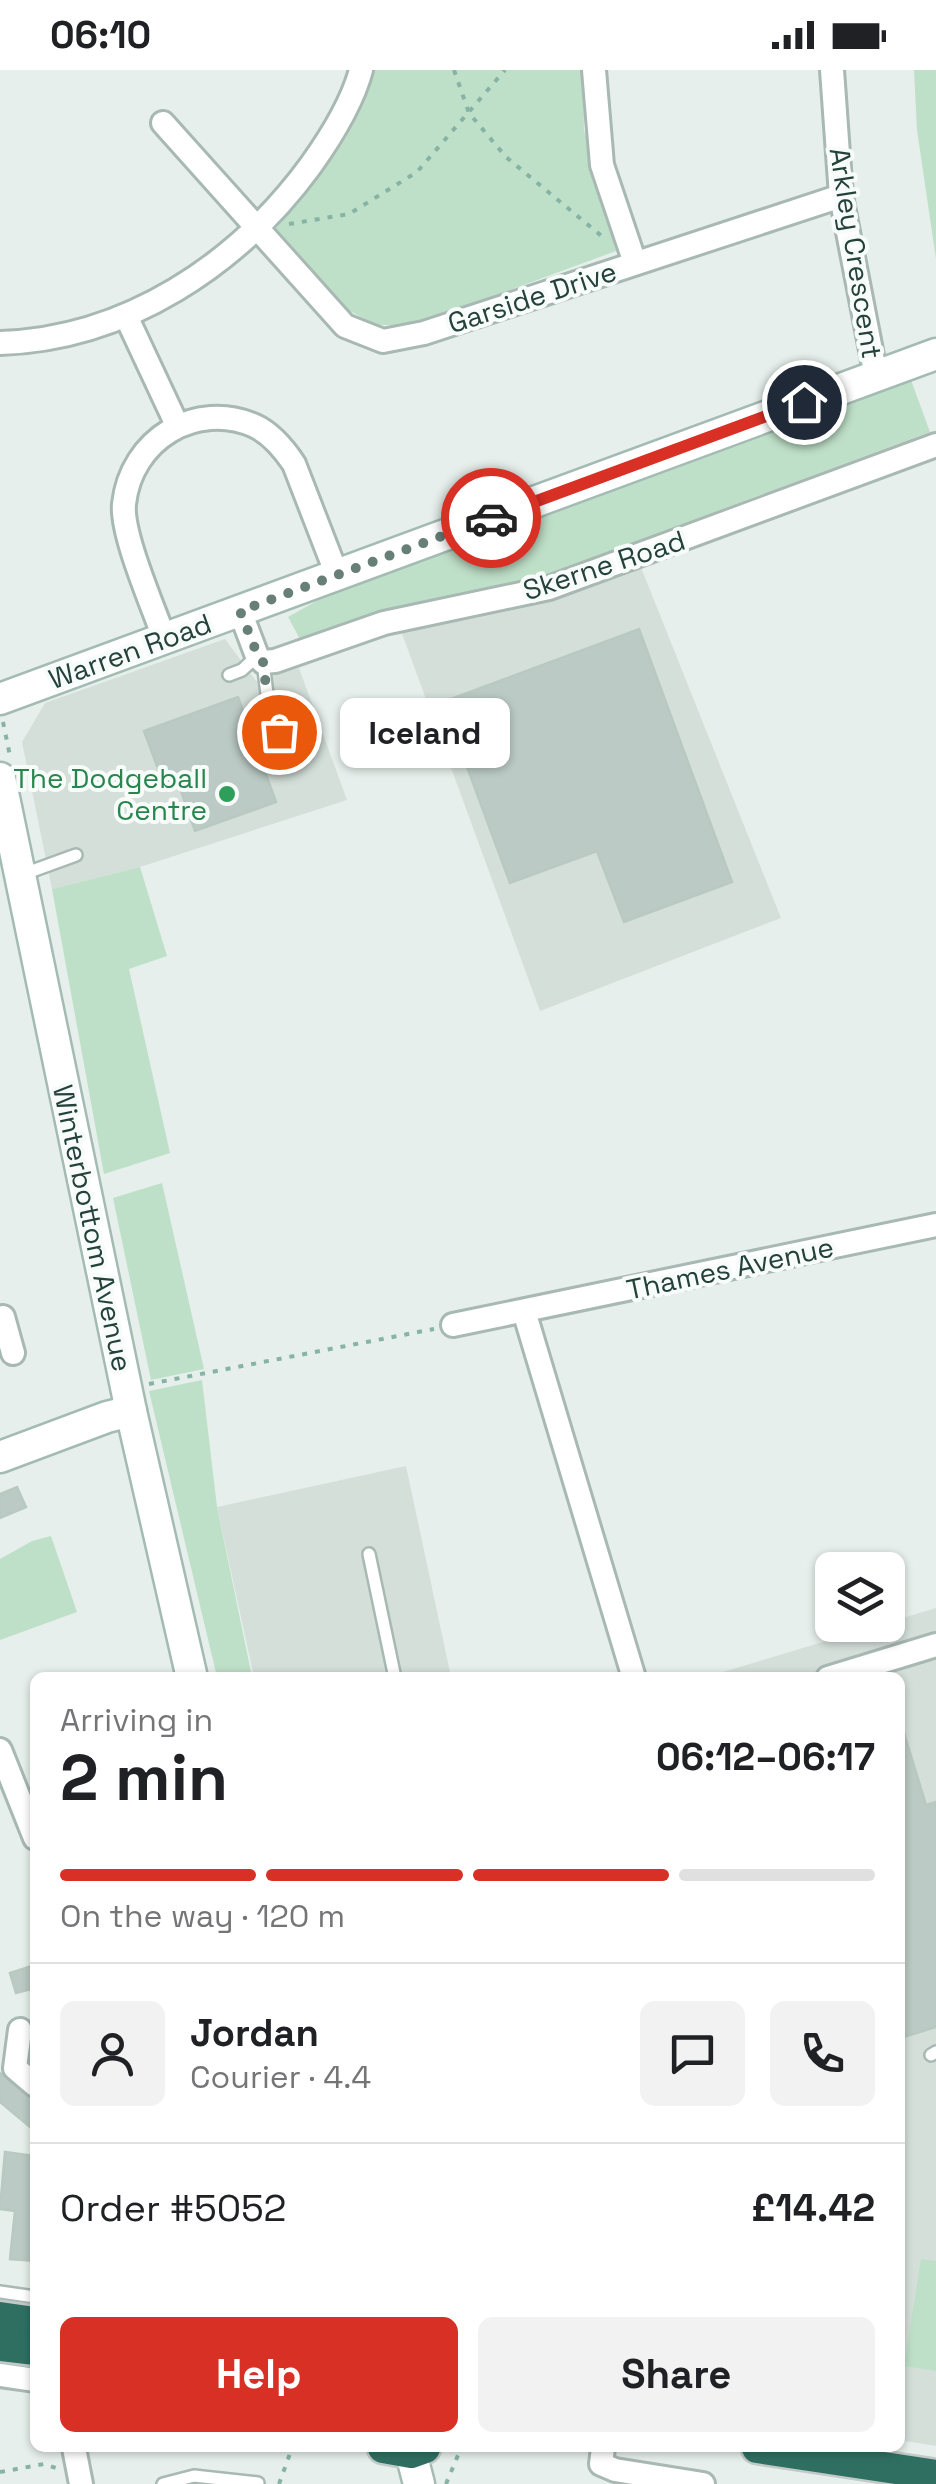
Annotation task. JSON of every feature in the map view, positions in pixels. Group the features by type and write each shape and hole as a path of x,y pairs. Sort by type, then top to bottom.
{"highway":[{"path":"0,2317 30,2321"},
{"path":"0,2346 30,2349"},
{"path":"808,2452 860,2456 936,2476"}],"street":[{"path":"0,343 57,336 126,316 192,282 256,230 292,190 321,152 346,108 361,70"},
{"path":"594,70 602,165 634,264"},
{"name":"Arkley Crescent","path":"832,70 842,196 876,376"},
{"name":"Garside Drive","path":"163,123 346,326 383,341 424,332 842,196"},
{"path":"126,316 177,425"},
{"name":"Warren Road","path":"0,698 936,354"},
{"path":"164,638 126,525 125,499 134,470 162,435 177,425 218,418 258,427 272,438 294,464 336,576"},
{"name":"Skerne Road","path":"260,659 275,661 427,612 549,588 936,445"},
{"path":"240,611 260,659"},
{"name":"Winterbottom Avenue","path":"0,778 191,1672"},
{"name":"Thames Avenue","path":"454,1325 936,1225"},
{"path":"524,1310 632,1672"},
{"path":"0,1318 3,1317 13,1352"},
{"path":"0,1457 107,1417 135,1399"},
{"path":"848,1672 936,1645"},
{"path":"0,1750 30,1825"},
{"path":"18,2028 15,2068 30,2080"},
{"path":"0,2375 30,2379"},
{"path":"75,2452 79,2480"},
{"path":"407,2452 419,2484"},
{"path":"602,2452 601,2464 614,2470 704,2484"}],"lane":[{"path":"228,675 260,659 268,702 290,762"},
{"path":"21,875 76,855"},
{"path":"369,1554 394,1672"},
{"path":"0,2292 30,2296"},
{"path":"164,2484 194,2476 258,2483"}],"path":[{"path":"454,70 469,112 506,157 606,240"},
{"path":"256,230 349,214 417,172 505,70"},
{"path":"135,1399 454,1325"},
{"path":"278,2484 290,2452"},
{"path":"446,2484 458,2452"},
{"path":"0,2472 44,2464 79,2480"}],"shaded area":[{"path":"640,565 781,918 540,1011 400,628"},
{"path":"225,639 256,681 299,668 347,800 140,867 52,889 22,742 45,703"},
{"path":"406,1466 450,1672 253,1672 217,1507"},
{"path":"936,1608 936,2446 905,2441 905,1672 723,1672 823,1642 905,1642 905,1617"}],"green space":[{"path":"375,70 583,70 584,130 616,251 415,325 376,325 344,308 275,230 347,135"},
{"path":"914,70 936,70 936,259 917,130"},
{"path":"911,380 930,432 534,579 385,609 301,641 288,617 327,595"},
{"path":"140,867 167,956 129,969 170,1153 104,1174 52,889"},
{"path":"162,1183 204,1369 151,1380 113,1198"},
{"path":"202,1380 217,1507 251,1672 216,1672 149,1391"},
{"path":"51,1536 77,1612 0,1640 0,1559 32,1541"},
{"path":"921,2259 936,2261 936,2371 905,2366"}],"building":[{"path":"639,629 732,882 624,922 597,851 510,883 443,702"},
{"path":"238,697 276,802 195,831 179,785 166,790 144,731"},
{"path":"17,1487 26,1507 0,1518 0,1494"},
{"path":"905,1736 926,1805 936,1802 936,2027 905,2036"},
{"path":"30,1967 30,1989 16,1993 10,1973"},
{"path":"0,2073 30,2098 30,2127 0,2102"},
{"path":"5,2152 30,2155 30,2261 10,2259 15,2211 0,2209"}],"way so far":[{"path":"279,732 268,702 263,662 240,611 491,518"}],"place":[{"name":"Iceland","path":"279,732"},
{"name":"The Dodgeball Centre","path":"227,794"}],"route":[{"path":"491,518 804,402"}]}
